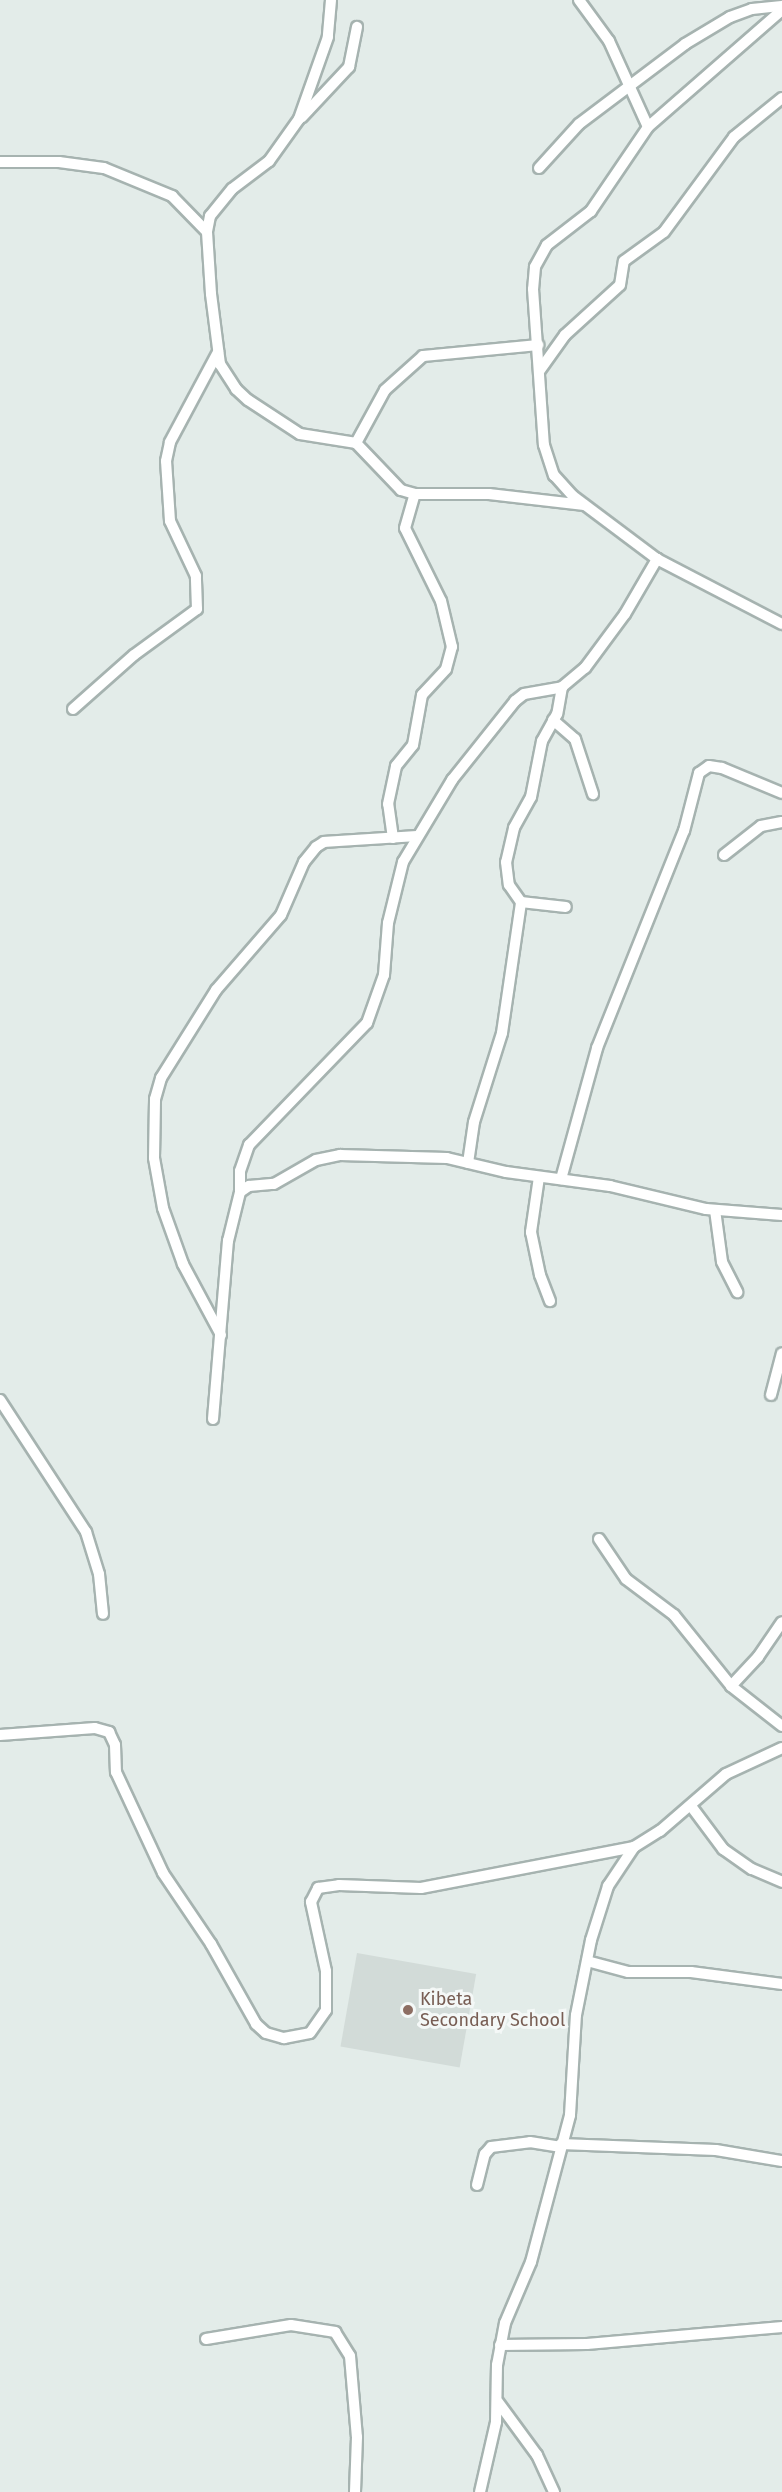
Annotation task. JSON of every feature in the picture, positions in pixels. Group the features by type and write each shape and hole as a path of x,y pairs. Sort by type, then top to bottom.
{"street":[{"path":"299,119 328,37 331,0"},
{"path":"579,0 609,41 648,127"},
{"path":"539,168 579,124 630,89 685,44 749,4 782,6"},
{"path":"782,10 648,127 608,191 591,211 547,245 535,267 537,345 544,445 554,475 584,505 657,559 782,624"},
{"path":"357,27 349,67 299,119 269,161 218,203 207,232 218,352 236,389 283,423 312,439 357,443 389,481 415,494 469,492 584,505"},
{"path":"540,370 565,335 620,285 624,261 664,232 734,137 782,98"},
{"path":"0,162 59,162 104,168 172,196 207,232"},
{"path":"357,443 385,390 423,356 474,348 537,345"},
{"path":"73,709 134,655 197,609 196,576 170,521 166,461 170,442 218,352"},
{"path":"393,838 388,804 396,766 413,745 422,695 446,669 452,647 441,600 405,528 415,494"},
{"path":"468,1163 474,1122 502,1033 521,902 509,885 509,843 531,797 540,748 553,720 562,687 602,647 657,559"},
{"path":"213,1419 222,1338 228,1241 240,1192 240,1170 249,1145 368,1023 384,975 388,923 403,862 452,780 514,701 524,694 562,687"},
{"path":"553,720 575,739 593,794"},
{"path":"561,1179 597,1048 684,831 699,772 710,766 722,768 782,793"},
{"path":"724,855 761,826 782,822"},
{"path":"222,1338 169,1231 161,1200 154,1133 155,1099 161,1078 216,990 280,915 304,862 316,847 324,842 416,837"},
{"path":"521,902 566,907"},
{"path":"240,1192 249,1186 274,1185 329,1156 419,1156 561,1179 716,1210 782,1215"},
{"path":"539,1177 531,1232 550,1301"},
{"path":"716,1210 722,1262 737,1292"},
{"path":"771,1395 782,1353"},
{"path":"0,1400 86,1533 99,1574 103,1614"},
{"path":"599,1539 626,1579 674,1616 731,1686 782,1726"},
{"path":"731,1686 758,1657 782,1622"},
{"path":"0,1735 95,1728 109,1732 115,1745 116,1773 163,1873 211,1944 256,2024 266,2033 284,2038 310,2033 326,2010 326,1971 311,1902 318,1888 339,1885 421,1888 634,1847"},
{"path":"480,2492 497,2399 500,2345 510,2306 531,2262 572,2100 576,2015 603,1897 634,1847 691,1806 726,1774 782,1748"},
{"path":"691,1806 723,1849 752,1869 782,1882"},
{"path":"587,1960 627,1972 691,1972 782,1984"},
{"path":"477,2185 485,2154 491,2147 530,2142 560,2146 716,2150 782,2161"},
{"path":"206,2339 291,2325 336,2332 351,2365 357,2437 355,2492"},
{"path":"500,2345 597,2343 782,2327"},
{"path":"497,2399 537,2454 554,2492"}],"shaded area":[{"name":"Kibeta Secondary School","path":"357,1953 476,1974 460,2068 341,2047"}],"place":[{"name":"Kibeta Secondary School","path":"408,2010"}]}
